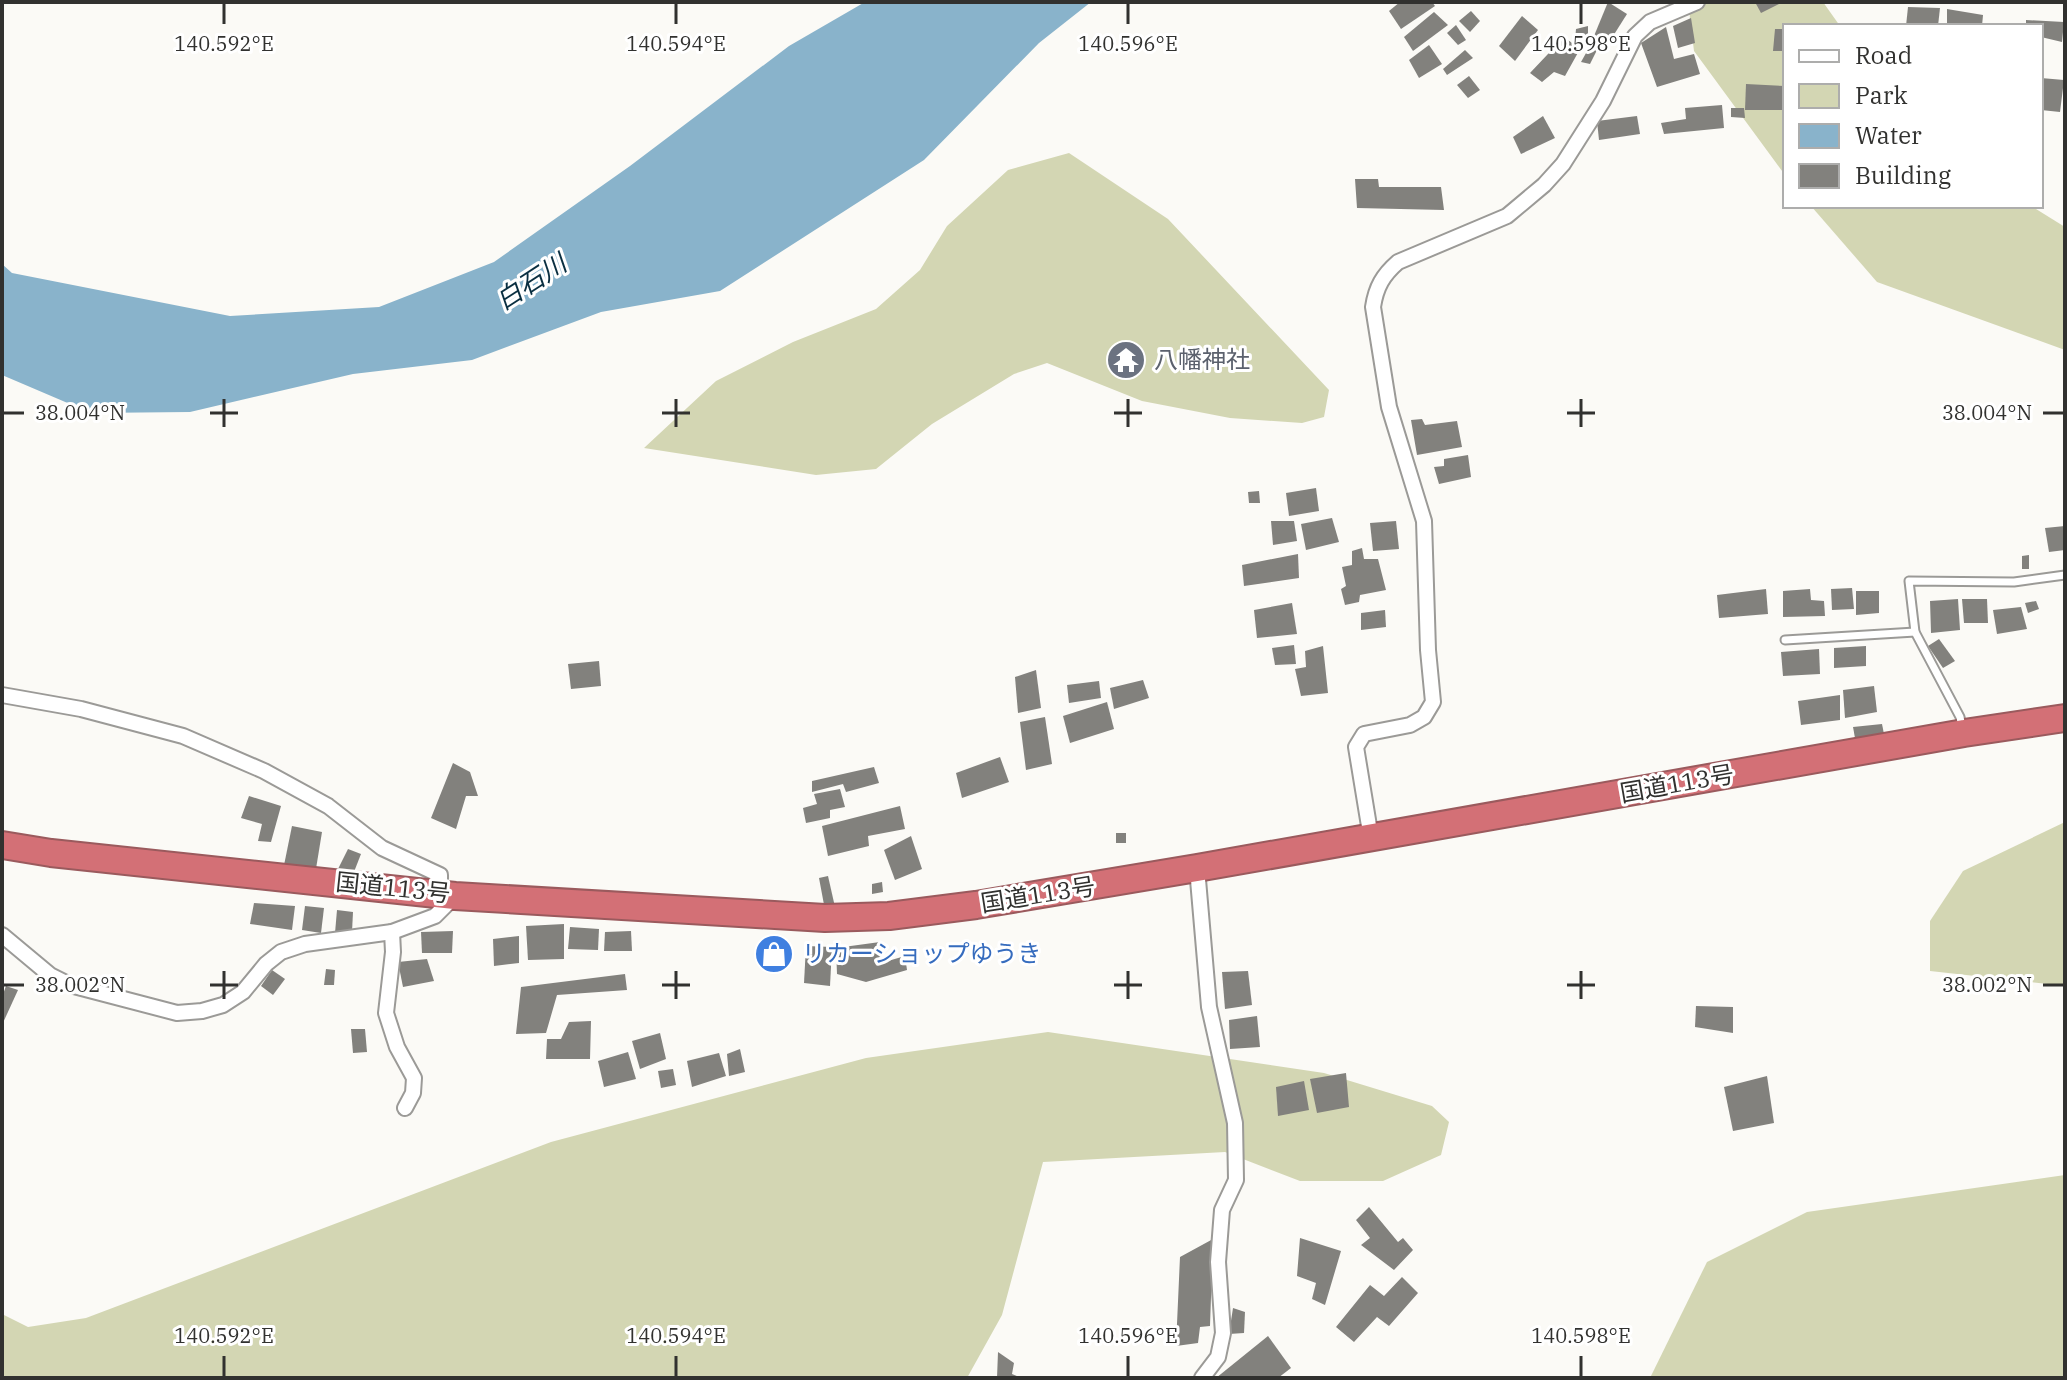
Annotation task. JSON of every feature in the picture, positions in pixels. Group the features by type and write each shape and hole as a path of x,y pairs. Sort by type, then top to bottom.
{"highway":[{"name":"国道113号","path":"2,845 51,853 448,894 838,918 889,916 976,905 1197,868 1964,733 2065,718"}],"street":[{"path":"1371,838 1356,747 1364,734 1410,725 1424,717 1433,702 1428,650 1424,521 1389,407 1373,307 1375,291 1386,272 1398,262 1507,216 1544,185 1563,164 1603,101 1635,36 1650,22 1697,2"},
{"path":"2,695 81,709 183,736 264,771 328,806 382,848 440,875 448,894 435,916 392,932 305,944 281,952 266,964 243,992 223,1005 202,1011 177,1013 70,985 50,975 2,935"},
{"path":"1197,868 1209,1007 1235,1123 1236,1180 1222,1210 1218,1262 1223,1333 1218,1357 1202,1378"},
{"path":"392,932 393,952 386,1013 397,1047 414,1078 413,1093 405,1108"}],"lane":[{"path":"1964,733 1960,717 1915,632 1909,581 2014,582 2065,575"},
{"path":"1785,640 1915,632"}],"green space":[{"path":"1688,2 1823,2 1839,24 1783,24 1783,172 1694,51"},
{"path":"1069,153 1168,219 1329,390 1324,417 1302,423 1230,418 1142,401 1047,363 1014,374 932,424 876,469 816,475 644,448 716,381 793,342 876,309 920,270 947,226 1008,170"},
{"path":"1813,208 2034,208 2065,227 2065,350 1877,282"},
{"path":"2065,822 2065,986 1930,971 1930,921 1963,871"},
{"path":"1048,1032 1324,1073 1432,1106 1449,1122 1441,1155 1383,1181 1300,1181 1225,1152 1043,1162 1002,1315 967,1378 2,1378 2,1314 28,1327 86,1318 551,1142 866,1058"},
{"path":"2065,1175 2065,1378 1650,1378 1707,1262 1807,1212"}],"water":[{"name":"白石川","path":"865,2 1091,2 1039,43 924,160 720,291 601,312 472,360 353,374 190,412 91,413 2,375 2,264 12,273 230,316 379,307 494,262 630,166 789,46"}],"building":[{"path":"1400,2 1432,2 1435,6 1401,29 1389,11"},
{"path":"1608,2 1627,14 1608,44 1594,36"},
{"path":"1755,2 1783,2 1761,13"},
{"path":"1908,7 1940,8 1938,24 1906,24"},
{"path":"1947,9 1983,15 1982,24 1947,24"},
{"path":"1471,11 1480,21 1470,32 1459,21"},
{"path":"1434,12 1448,25 1413,51 1404,37"},
{"path":"1522,16 1538,30 1515,61 1499,46"},
{"path":"1691,18 1695,43 1678,48 1673,26"},
{"path":"2026,20 2064,22 2062,42 2043,37 2043,24 2026,24"},
{"path":"1456,25 1466,40 1458,45 1447,33"},
{"path":"1588,26 1588,40 1575,41 1576,29"},
{"path":"1666,27 1674,59 1694,54 1700,74 1657,87 1641,43"},
{"path":"1775,29 1783,29 1783,51 1773,51"},
{"path":"1564,37 1580,49 1565,76 1554,72 1542,82 1530,73"},
{"path":"1429,45 1442,64 1419,78 1409,60"},
{"path":"1590,46 1597,50 1590,64 1581,62"},
{"path":"1465,50 1473,58 1447,75 1443,69"},
{"path":"1469,76 1480,90 1468,98 1457,85"},
{"path":"2043,78 2064,80 2060,112 2043,110"},
{"path":"1746,84 1783,86 1783,110 1745,110"},
{"path":"1722,105 1724,128 1664,134 1661,123 1686,119 1685,108"},
{"path":"1731,108 1744,108 1745,118 1731,117"},
{"path":"1543,116 1555,138 1521,154 1513,137"},
{"path":"1637,116 1640,134 1599,140 1597,121"},
{"path":"1355,179 1378,179 1379,187 1441,187 1444,210 1357,208"},
{"path":"1422,419 1425,425 1457,421 1462,447 1417,455 1411,420"},
{"path":"1468,455 1471,477 1439,484 1434,467 1444,466 1444,459"},
{"path":"1316,488 1319,511 1289,516 1286,493"},
{"path":"1259,491 1260,503 1249,503 1248,492"},
{"path":"1332,518 1339,542 1306,550 1301,524"},
{"path":"1271,521 1294,521 1297,541 1273,545"},
{"path":"1396,521 1399,549 1373,551 1370,523"},
{"path":"2065,526 2065,550 2049,552 2045,528"},
{"path":"1362,548 1364,559 1378,559 1386,590 1360,595 1359,602 1345,605 1341,589 1346,586 1342,567 1352,565 1352,551"},
{"path":"1298,554 1299,578 1244,586 1242,565"},
{"path":"2029,555 2029,569 2022,569 2022,556"},
{"path":"1852,588 1854,609 1832,610 1831,589"},
{"path":"1766,589 1768,614 1719,618 1717,595"},
{"path":"1810,589 1811,600 1824,601 1825,616 1783,617 1783,591"},
{"path":"1856,591 1879,591 1879,613 1856,615"},
{"path":"1958,599 1960,630 1931,633 1930,601"},
{"path":"1962,599 1987,599 1988,623 1964,623"},
{"path":"2036,601 2039,609 2028,613 2025,603"},
{"path":"1292,603 1297,634 1257,638 1254,610"},
{"path":"2021,607 2027,629 1997,634 1993,610"},
{"path":"1385,610 1386,627 1361,630 1361,613"},
{"path":"1939,639 1955,661 1943,668 1928,646"},
{"path":"1294,645 1296,664 1275,665 1272,648"},
{"path":"1323,646 1328,693 1301,696 1295,669 1306,667 1305,651"},
{"path":"1866,646 1866,666 1834,668 1834,648"},
{"path":"1819,649 1820,674 1783,676 1781,652"},
{"path":"599,661 601,686 571,689 568,664"},
{"path":"1036,670 1041,708 1018,713 1015,677"},
{"path":"1143,680 1149,698 1114,709 1110,688"},
{"path":"1099,681 1101,698 1069,703 1067,685"},
{"path":"1874,686 1877,712 1845,718 1843,690"},
{"path":"1840,695 1840,720 1801,725 1798,701"},
{"path":"1107,702 1114,729 1070,743 1063,716"},
{"path":"1045,717 1052,764 1026,770 1020,722"},
{"path":"1882,724 1884,734 1855,738 1853,727"},
{"path":"1000,757 1009,782 962,798 956,773"},
{"path":"453,763 470,772 478,796 466,796 456,829 431,818"},
{"path":"874,767 879,783 846,792 843,784 812,792 812,781"},
{"path":"840,789 845,807 830,810 830,818 806,823 803,808 817,804 814,794"},
{"path":"249,796 281,806 271,842 258,841 262,824 241,818"},
{"path":"900,806 905,829 868,836 869,846 828,856 822,826"},
{"path":"292,826 322,832 314,881 282,875"},
{"path":"1116,833 1126,833 1126,843 1116,843"},
{"path":"911,836 922,869 895,880 884,850"},
{"path":"348,849 361,854 352,877 337,871"},
{"path":"828,876 835,907 825,910 819,878"},
{"path":"882,882 883,892 872,894 872,884"},
{"path":"254,903 295,906 292,930 250,924"},
{"path":"305,906 324,908 321,933 302,930"},
{"path":"337,910 353,912 352,932 335,933"},
{"path":"564,924 564,959 528,960 526,926"},
{"path":"570,927 599,929 598,950 568,949"},
{"path":"453,931 452,953 422,953 421,932"},
{"path":"631,931 632,951 604,951 605,932"},
{"path":"519,936 519,963 494,966 493,939"},
{"path":"880,942 881,963 905,956 907,970 866,982 837,974 836,948"},
{"path":"806,946 832,947 830,986 804,983"},
{"path":"427,959 434,981 403,987 398,962"},
{"path":"326,969 335,970 334,985 324,985"},
{"path":"272,970 285,979 273,995 261,986"},
{"path":"1248,971 1252,1005 1225,1009 1222,972"},
{"path":"625,974 627,990 557,995 546,1033 516,1034 521,987"},
{"path":"6,986 18,990 2,1025 2,997"},
{"path":"1696,1006 1733,1007 1733,1033 1695,1027"},
{"path":"1257,1016 1260,1047 1230,1049 1229,1020"},
{"path":"591,1021 590,1059 546,1059 547,1039 561,1039 569,1022"},
{"path":"351,1029 365,1029 367,1052 353,1053"},
{"path":"660,1033 666,1059 640,1069 632,1041"},
{"path":"740,1049 745,1072 729,1076 727,1054"},
{"path":"628,1052 636,1079 604,1087 598,1061"},
{"path":"719,1053 726,1076 692,1087 687,1061"},
{"path":"673,1069 676,1085 661,1088 658,1071"},
{"path":"1346,1073 1349,1107 1317,1113 1310,1079"},
{"path":"1767,1076 1774,1123 1733,1131 1724,1087"},
{"path":"1304,1081 1309,1110 1278,1116 1276,1087"},
{"path":"1369,1207 1398,1242 1403,1238 1413,1250 1394,1270 1361,1245 1370,1238 1356,1220"},
{"path":"1300,1238 1341,1251 1325,1305 1312,1299 1316,1283 1297,1276"},
{"path":"1213,1239 1210,1326 1200,1327 1198,1343 1176,1346 1180,1257"},
{"path":"1402,1277 1418,1293 1389,1326 1377,1317 1354,1342 1336,1327 1370,1285 1384,1296"},
{"path":"1233,1308 1245,1312 1244,1333 1229,1334"},
{"path":"1268,1336 1291,1368 1278,1378 1216,1378"},
{"path":"998,1352 1014,1363 1012,1374 1022,1378 997,1378"}],"place":[{"name":"八幡神社","path":"1126,360"},
{"name":"リカーショップゆうき","path":"774,954"}]}
